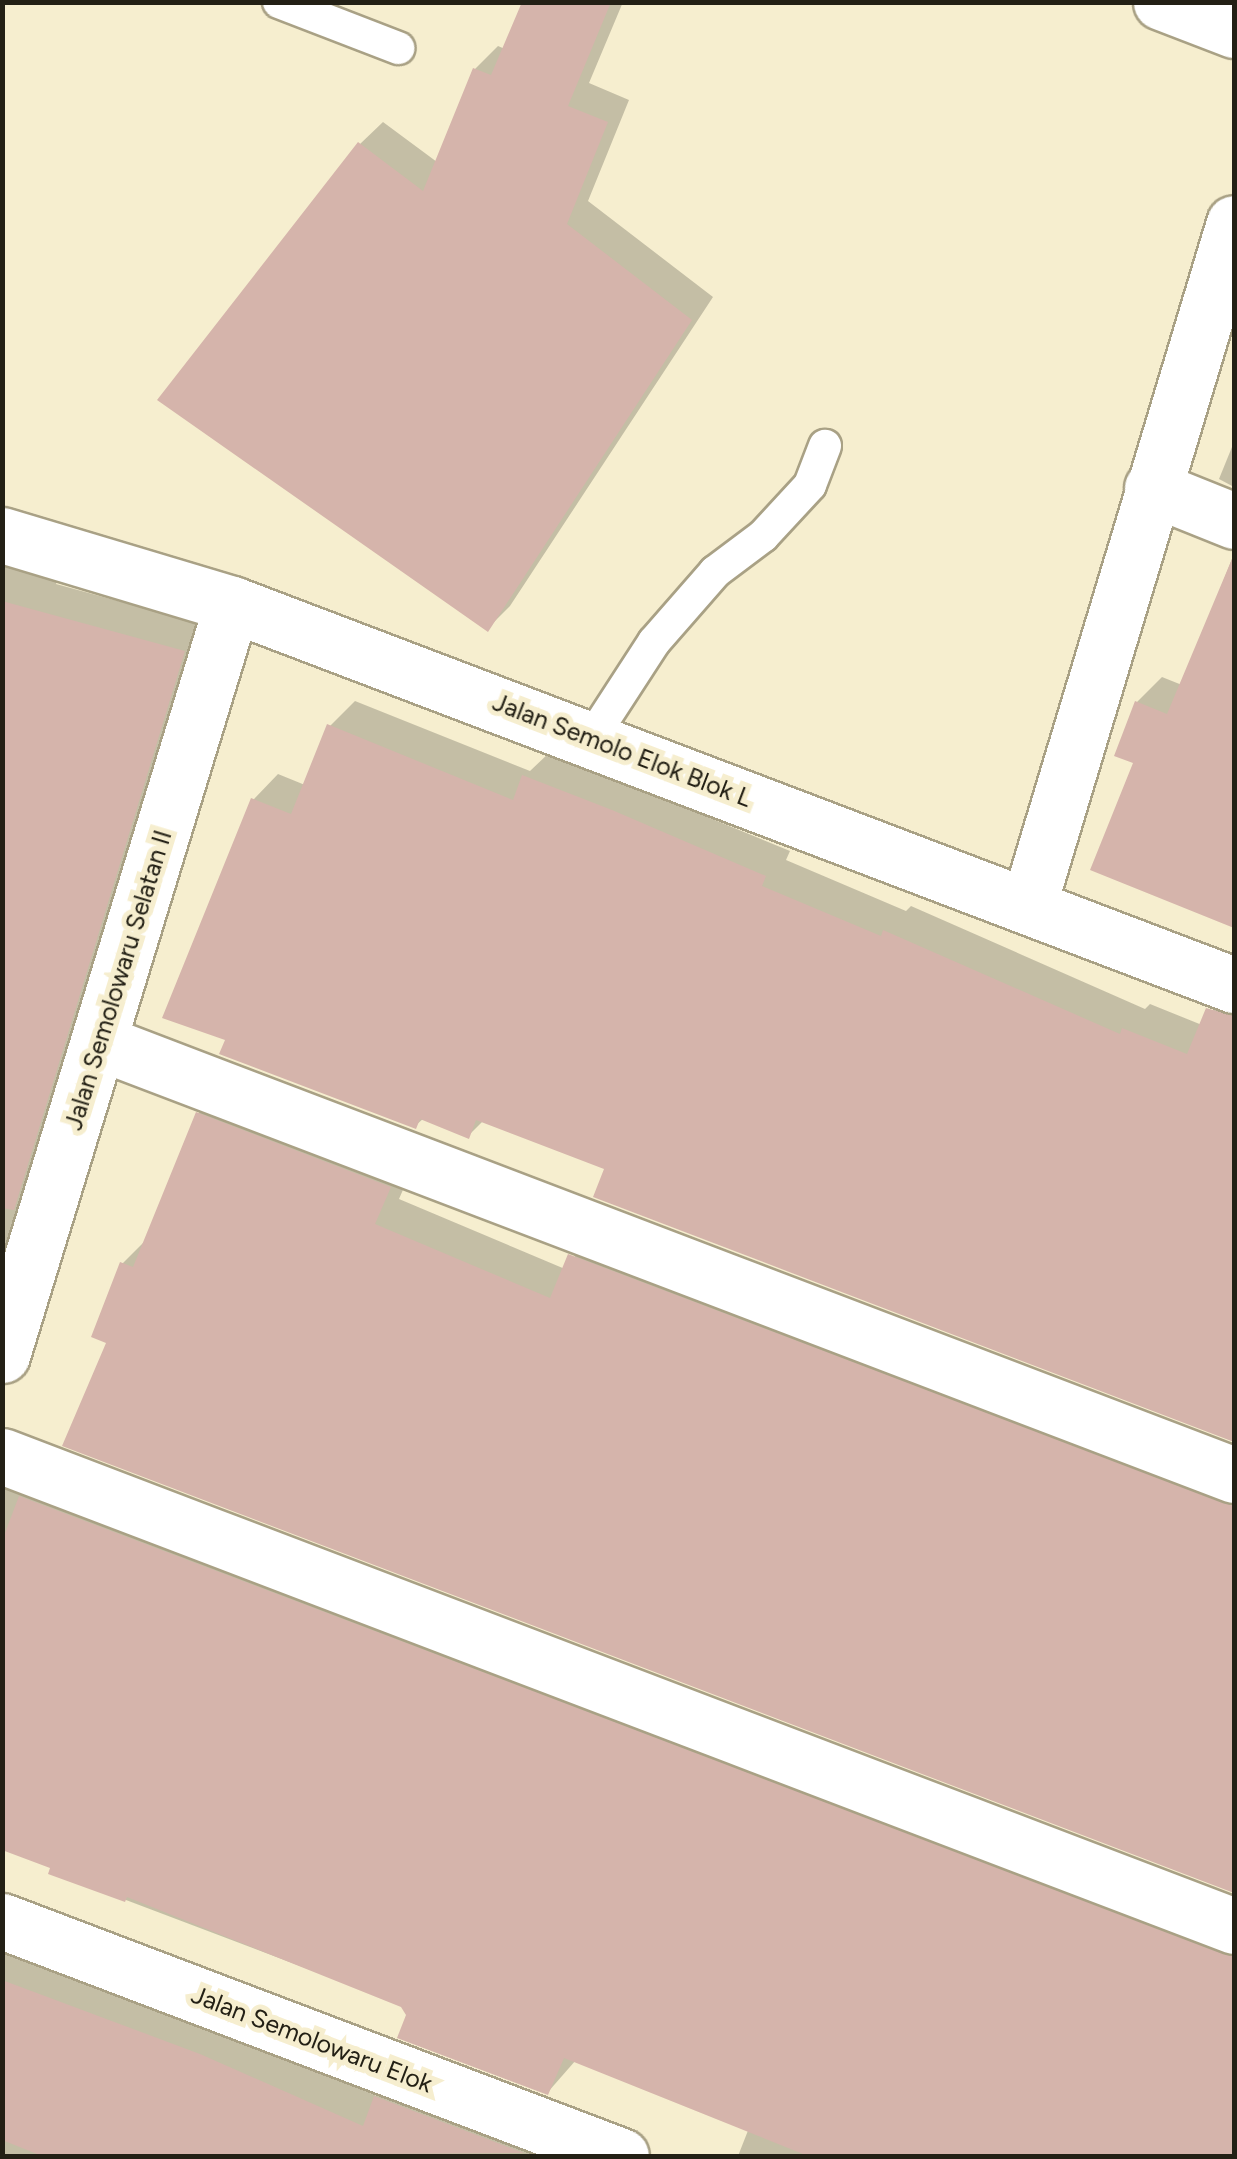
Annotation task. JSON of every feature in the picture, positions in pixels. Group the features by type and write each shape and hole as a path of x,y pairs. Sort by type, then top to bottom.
{"street":[{"path":"1161,2 1234,30"},
{"path":"1029,903 1234,223"},
{"path":"1152,488 1234,521"},
{"name":"Jalan Semolo Elok Blok L","path":"2,535 232,604 1029,903 1234,985"},
{"name":"Jalan Semolowaru Selatan II","path":"2,1355 232,604"},
{"path":"99,1042 1234,1475"},
{"path":"2,1456 1234,1926"},
{"name":"Jalan Semolowaru Elok","path":"2,1921 621,2156"}],"lane":[{"path":"280,2 398,48"},
{"path":"591,739 654,642 715,572 763,536 810,485 826,446"}],"building":[{"path":"522,2 611,2 568,106 608,122 567,224 692,320 488,632 157,400 358,142 423,191 473,68 491,75"},
{"path":"1234,554 1234,928 1090,870 1133,763 1114,756 1135,701 1167,714"},
{"path":"2,601 185,651 14,1210 2,1208"},
{"path":"327,724 513,800 522,775 612,810 766,876 762,886 881,936 883,930 1120,1034 1122,1028 1187,1054 1206,1008 1234,1016 1234,1442 593,1197 604,1169 476,1120 469,1139 420,1119 416,1129 219,1054 225,1040 162,1018 251,798 291,814"},
{"path":"196,1112 391,1187 375,1224 550,1298 568,1254 1234,1506 1234,1893 62,1446 106,1343 91,1337 120,1262 133,1267"},
{"path":"19,1496 1234,1957 1234,2156 808,2156 564,2058 548,2095 397,2038 406,2015 401,2007 127,1897 125,1902 48,1874 50,1868 2,1850 2,1541"},
{"path":"2,1980 200,2054 363,2126 374,2096 524,2153 42,2156 2,2140"}]}
